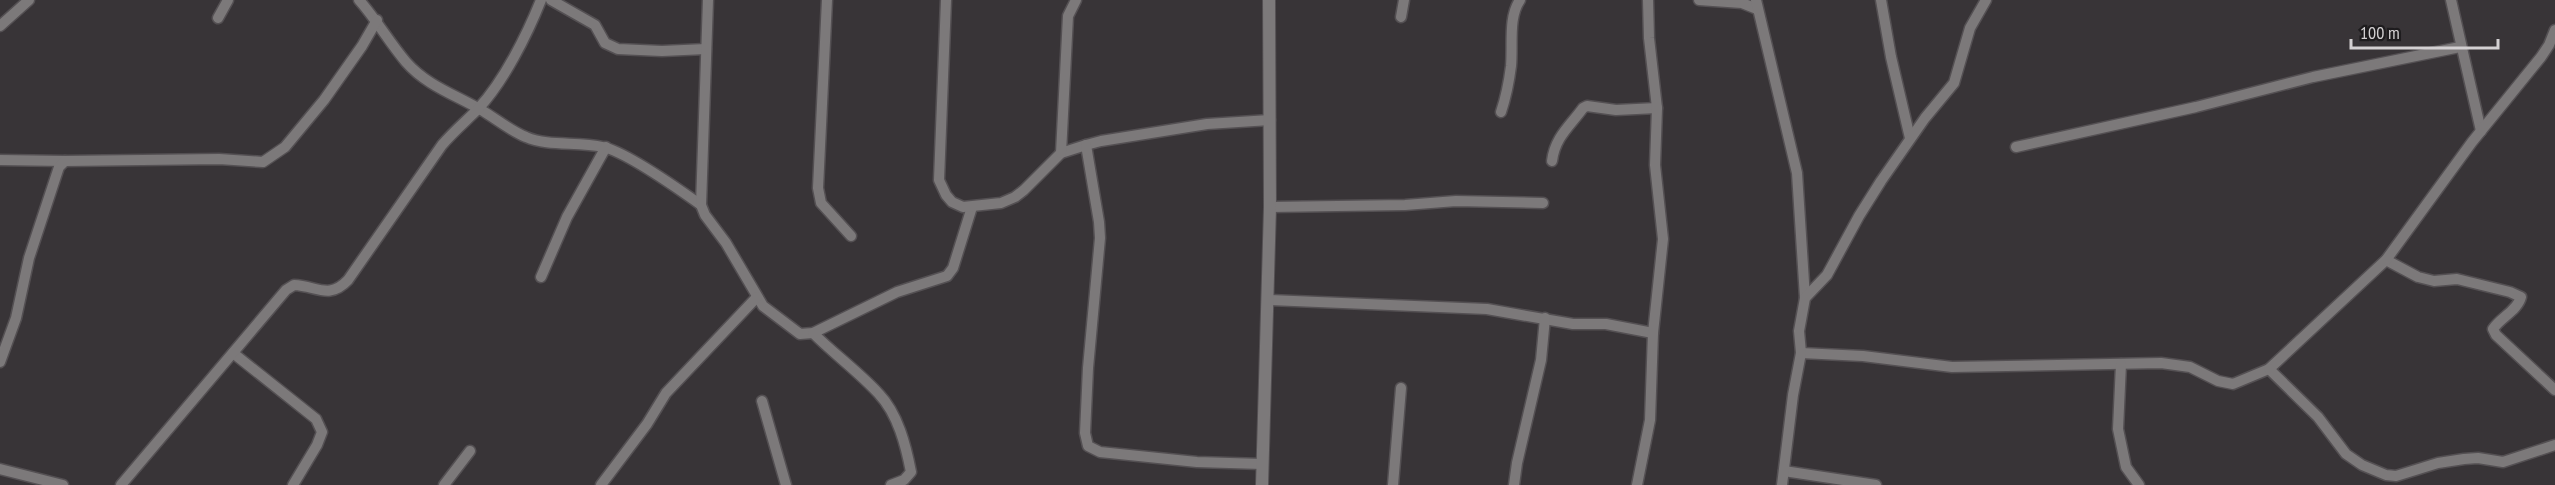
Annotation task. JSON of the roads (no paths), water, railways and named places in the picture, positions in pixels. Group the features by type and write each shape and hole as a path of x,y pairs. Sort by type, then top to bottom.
{"street":[{"path":"0,26 29,0"},
{"path":"218,18 228,0"},
{"path":"358,0 377,20 407,63 424,79 446,93 478,108 523,136 559,143 577,142 606,147 701,205"},
{"path":"121,485 286,290 294,285 321,291 340,288 442,145 478,108 511,61 541,0"},
{"path":"551,0 595,25 605,43 618,49 662,51 706,49"},
{"path":"708,0 701,205 705,215 726,243 763,306 800,334 813,333 897,292 947,276 953,267 972,207"},
{"path":"827,0 818,188 822,203 851,236"},
{"path":"946,0 939,180 952,202 963,207 972,207 982,203 1001,203 1015,197 1060,153 1086,145 1207,124 1270,120"},
{"path":"1060,153 1068,16 1076,0"},
{"path":"1262,485 1270,207 1269,0"},
{"path":"1401,17 1404,0"},
{"path":"1501,112 1510,75 1515,14 1520,0"},
{"path":"1637,485 1650,420 1653,333 1663,240 1655,165 1657,108 1649,38 1648,0"},
{"path":"1699,0 1757,5 1797,173 1805,298 1799,332 1801,353 1793,395 1782,485"},
{"path":"1881,0 1891,57 1910,138"},
{"path":"1805,298 1827,275 1859,216 1910,138 1954,83 1970,28 1986,0"},
{"path":"2451,0 2481,131"},
{"path":"0,160 219,159 263,162 285,147 324,100 362,46 377,20"},
{"path":"1801,353 1863,356 1952,367 2176,364 2190,367 2218,381 2233,384 2269,369 2386,260 2481,131 2550,45 2555,30"},
{"path":"2016,147 2196,108 2313,77 2460,47"},
{"path":"1552,161 1553,151 1562,132 1583,108 1587,106 1616,110 1657,108"},
{"path":"1086,145 1100,230 1088,368 1085,433 1088,446 1100,452 1197,462 1262,464"},
{"path":"541,277 567,216 606,147"},
{"path":"0,362 16,318 28,258 59,167 65,161"},
{"path":"1270,207 1405,205 1456,201 1543,203"},
{"path":"2386,260 2418,277 2434,281 2457,279 2510,292 2521,297 2520,303 2498,321 2493,329 2496,335 2555,390"},
{"path":"601,485 647,424 666,393 757,297"},
{"path":"1268,300 1487,309 1573,324 1606,324 1653,333"},
{"path":"1514,485 1541,360 1545,318"},
{"path":"813,333 880,395 896,421 908,454 911,472 904,480 891,485"},
{"path":"233,353 316,419 322,432 317,445 293,485"},
{"path":"2121,364 2118,429 2126,467 2139,485"},
{"path":"2269,369 2318,417 2346,454 2362,465 2386,475 2396,476 2438,463 2471,458 2503,462 2555,445"},
{"path":"1393,485 1401,388"},
{"path":"762,401 786,485"},
{"path":"444,485 470,451"},
{"path":"0,469 63,485"},
{"path":"1784,471 1876,485"}]}
